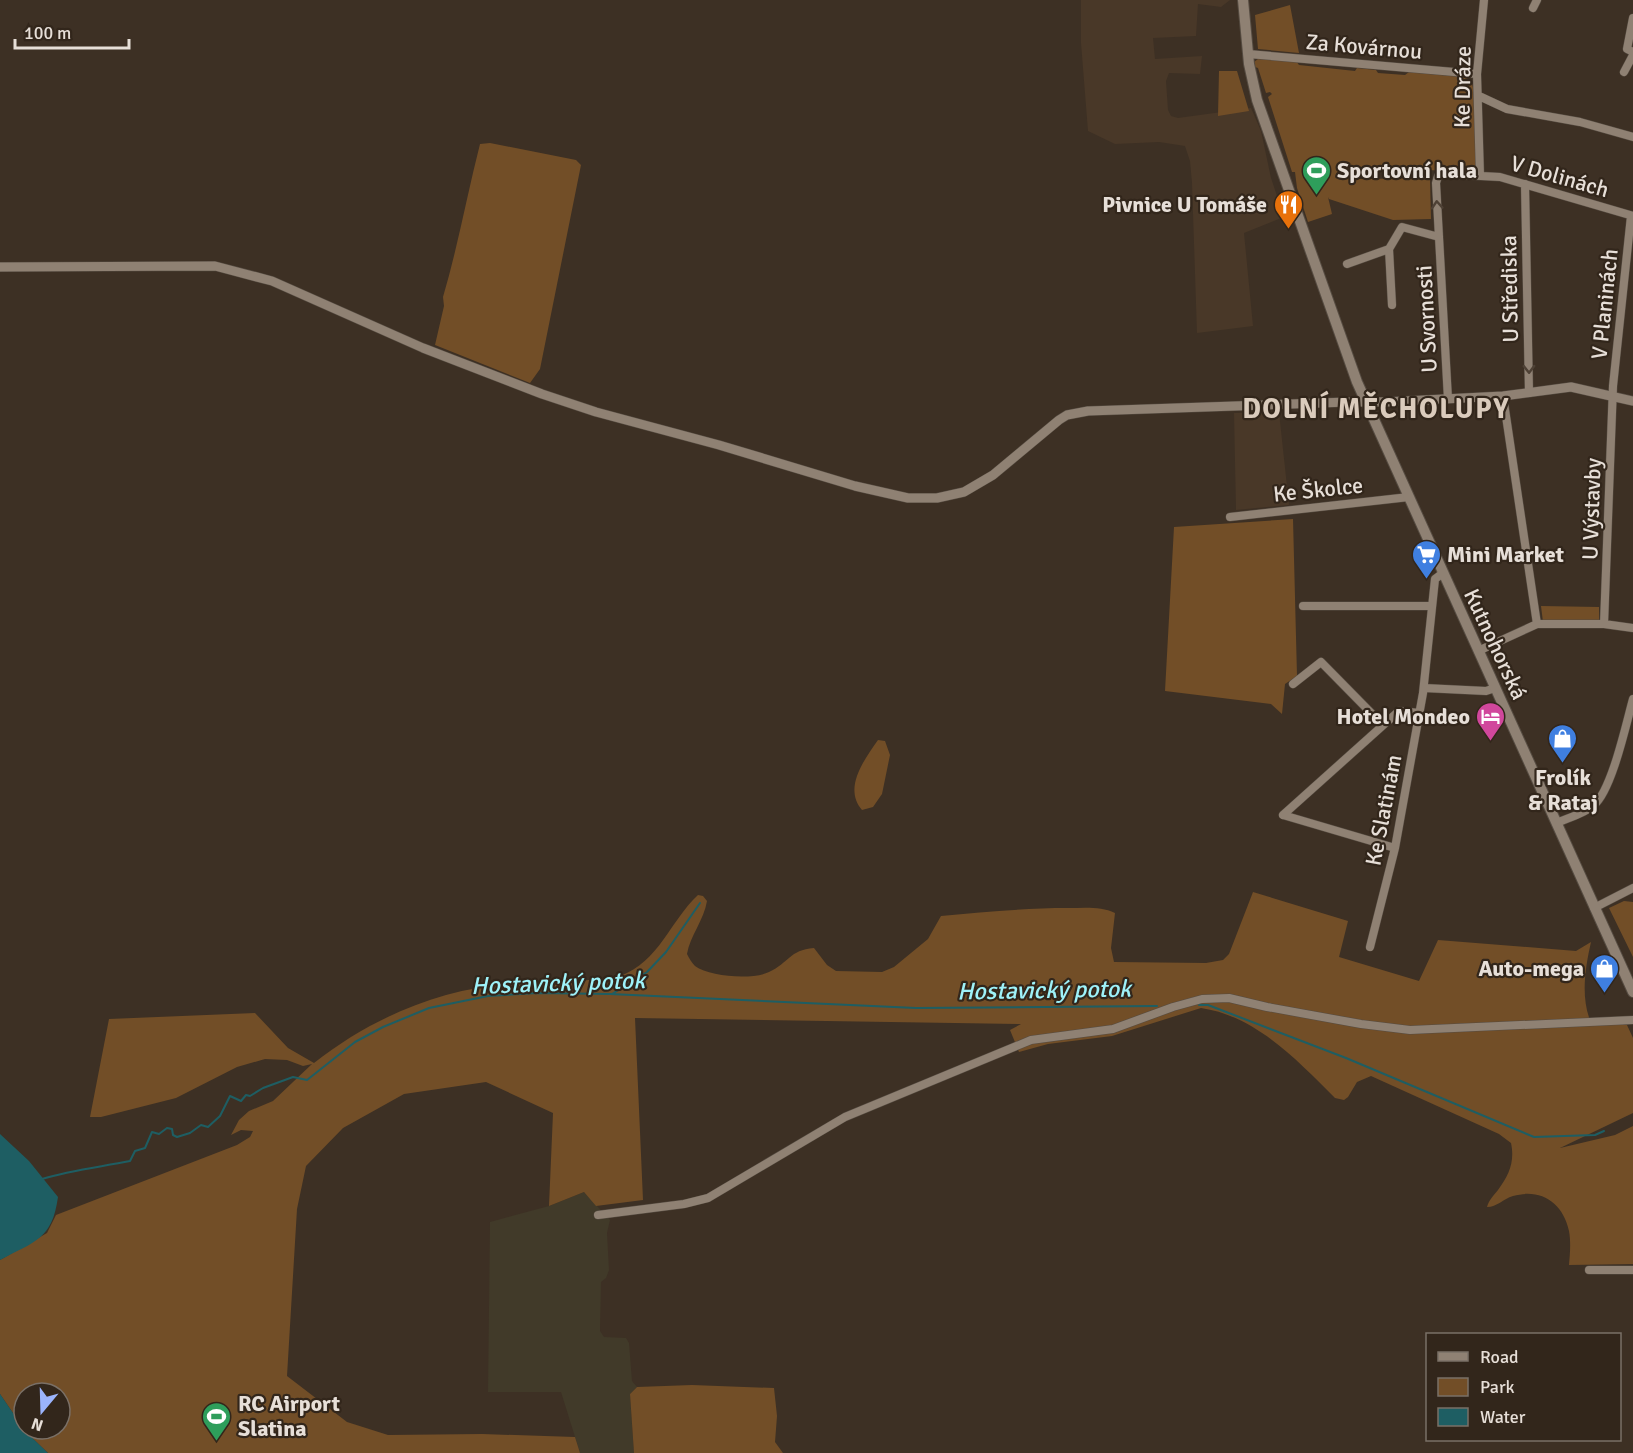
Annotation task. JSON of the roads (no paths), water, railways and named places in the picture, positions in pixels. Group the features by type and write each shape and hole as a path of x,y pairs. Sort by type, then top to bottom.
{"main road":[{"name":"Kutnohorská","path":"1243,0 1248,54 1257,100 1348,359 1633,992"}],"street":[{"name":"Ke Dráze","path":"1480,176 1477,74 1484,0"},
{"path":"1533,8 1537,0"},
{"path":"1624,72 1633,54 1627,49 1633,18"},
{"name":"Za Kovárnou","path":"1248,54 1477,74"},
{"path":"1479,96 1507,109 1580,122 1633,136"},
{"name":"V Dolinách","path":"1440,175 1500,177 1632,216"},
{"name":"U Svornosti","path":"1440,175 1436,181 1448,399"},
{"name":"U Střediska","path":"1525,184 1529,393"},
{"name":"V Planinách","path":"1613,395 1632,216"},
{"name":"U Svornosti","path":"1392,304 1389,249 1402,227 1439,237"},
{"name":"U Svornosti","path":"1347,264 1389,249"},
{"path":"0,267 215,266 261,278 300,292 423,348 542,394 596,412 855,486 908,498 937,498 964,492 993,475 1045,430 1068,416 1088,411 1448,399 1503,396 1571,387 1633,400"},
{"name":"U Výstavby","path":"1604,624 1613,395"},
{"path":"1503,396 1537,624"},
{"name":"Ke Školce","path":"1230,517 1409,497"},
{"name":"Ke Slatinám","path":"1370,947 1395,848 1424,688 1435,579 1443,573"},
{"path":"1303,606 1431,606"},
{"path":"1478,651 1537,624 1604,624 1633,628"},
{"path":"1293,684 1321,662 1383,725"},
{"path":"1424,688 1486,690 1495,688"},
{"path":"1556,823 1589,809 1600,799 1609,779 1633,699"},
{"path":"1395,848 1283,815 1398,711 1419,713"},
{"path":"1594,908 1633,888"},
{"path":"598,1215 684,1204 708,1198 845,1117 1031,1040 1113,1029 1173,1006 1202,999 1229,998 1349,1022 1410,1030 1633,1020"},
{"path":"1589,1270 1633,1270"}],"water":[{"path":"0,1134 29,1161 58,1197 51,1222 40,1238 0,1260"},
{"path":"0,1394 12,1412 12,1441 35,1441 48,1453 0,1453"}],"waterway":[{"path":"612,994 647,972 666,952 700,903"},
{"name":"Hostavický potok","path":"42,1179 130,1161 135,1151 145,1148 152,1132 159,1134 167,1128 172,1129 173,1135 177,1137 190,1133 201,1125 208,1127 220,1116 230,1096 241,1101 246,1095 250,1096 263,1088 293,1077 307,1080 355,1042 383,1027 429,1008 488,996 537,993 610,994 916,1008 1157,1006"},
{"name":"Hostavický potok","path":"1199,1005 1208,1005 1346,1058 1534,1137 1595,1135 1604,1131"}],"place":[{"name":"Sportovní hala","path":"1316,196"},
{"name":"Pivnice U Tomáše","path":"1288,230"},
{"name":"Mini Market","path":"1426,580"},
{"name":"Hotel Mondeo","path":"1491,742"},
{"name":"Frolík & Rataj","path":"1563,764"},
{"name":"Auto-mega","path":"1605,994"},
{"name":"RC Airport Slatina","path":"217,1442"}],"district":[{"name":"DOLNÍ MĚCHOLUPY","path":"1376,408"}]}
